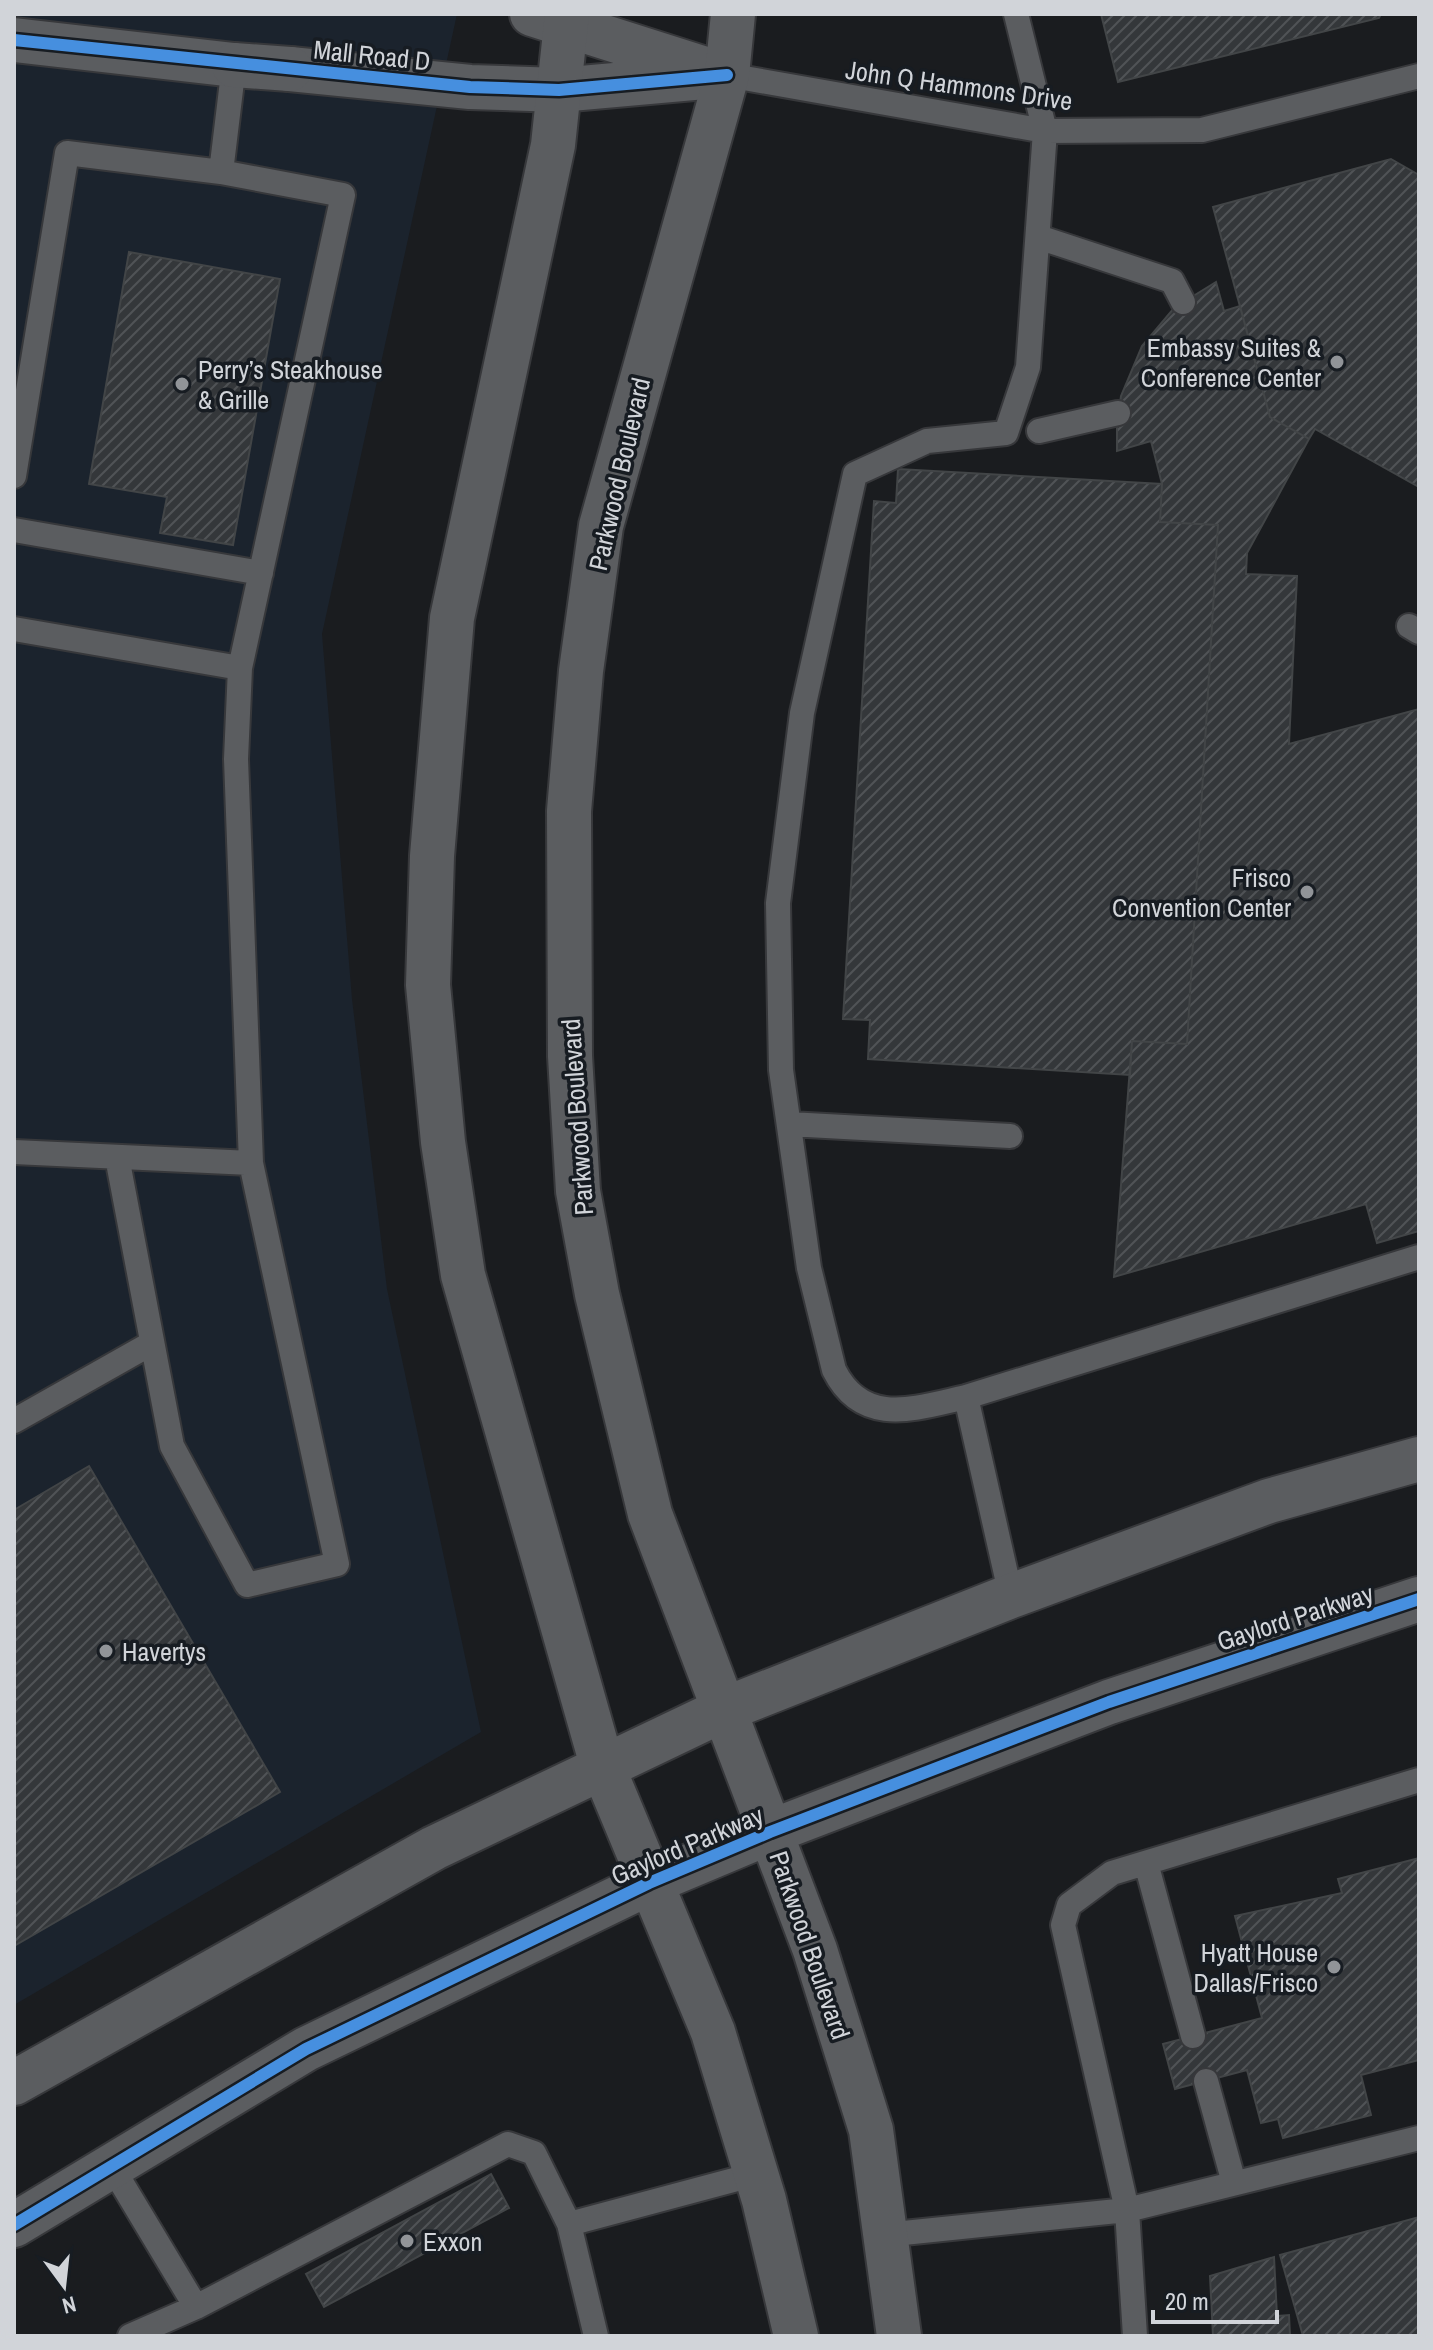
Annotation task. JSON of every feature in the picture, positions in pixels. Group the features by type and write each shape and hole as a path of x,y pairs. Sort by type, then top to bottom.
{"main road":[{"name":"Parkwood Boulevard","path":"733,14 727,75 601,526 581,671 569,811 570,1056 578,1191 597,1294 650,1514 815,1950 871,2130 899,2336"},
{"path":"727,75 555,18 559,90 553,145 452,618 432,856 428,985 443,1142 463,1275 517,1474 602,1765 713,2032 756,2174 796,2336"},
{"name":"Mall Road D","path":"14,40 470,87 559,90 727,75"},
{"path":"14,2083 434,1848 602,1765 723,1710 1011,1596 1269,1501 1419,1459"},
{"path":"1344,1624 1419,1565"},
{"name":"Gaylord Parkway","path":"14,2225 306,2049 649,1883 770,1832 1109,1702 1419,1599"}],"lane":[{"path":"1016,14 1045,131 1028,367 1006,433 927,441 855,474 802,713 778,903 781,1070 809,1268 834,1370 841,1385 871,1406 887,1411 966,1397 1419,1257"},
{"path":"221,172 234,65"},
{"name":"John Q Hammons Drive","path":"727,75 1045,131 1202,130 1419,76"},
{"path":"14,476 18,420 67,153 221,172 343,195 240,668 236,759 251,1163 337,1564 247,1585 172,1446 117,1157"},
{"path":"1038,237 1172,281 1183,302"},
{"path":"1039,431 1118,413"},
{"path":"14,530 261,573"},
{"path":"14,629 240,668"},
{"path":"789,1124 1010,1136"},
{"path":"14,1152 251,1163"},
{"path":"14,1421 152,1343"},
{"path":"966,1397 1011,1596"},
{"path":"1135,2336 1127,2210 1063,1925 1069,1905 1112,1873 1419,1780"},
{"path":"1146,1863 1193,2036"},
{"path":"1206,2081 1234,2183"},
{"path":"884,2235 1127,2210 1419,2138"},
{"path":"130,2336 196,2307 508,2144 534,2153 569,2224 596,2336"},
{"path":"112,2167 196,2307"},
{"path":"569,2224 756,2174"}],"shaded area":[{"path":"14,14 457,14 322,634 352,999 387,1289 481,1732 14,2005"}],"building":[{"path":"1101,14 1381,14 1379,18 1118,82"},
{"name":"Embassy Suites & Conference Center","path":"1391,159 1419,175 1419,487 1315,429 1309,439 1270,417 1213,207"},
{"path":"129,252 280,279 233,545 160,533 167,497 89,484"},
{"name":"Frisco Convention Center","path":"1216,282 1224,311 1240,306 1270,417 1309,439 1247,553 1246,574 1297,576 1289,744 1419,709 1419,1231 1377,1243 1366,1204 1114,1277 1132,1041 1187,1044 1218,525 1160,522 1162,484 1151,441 1117,451 1117,424 1121,396 1142,346 1174,308"},
{"path":"898,469 1162,484 1160,522 1218,525 1187,1044 1132,1041 1130,1075 868,1059 870,1020 843,1019 874,501 896,503"},
{"name":"Havertys","path":"89,1466 280,1792 14,1946 14,1510"},
{"name":"Hyatt House Dallas/Frisco","path":"1419,1858 1419,2060 1361,2075 1371,2115 1283,2138 1278,2119 1261,2123 1247,2070 1175,2089 1163,2044 1262,2018 1235,1916 1342,1893 1338,1879"},
{"name":"Exxon","path":"491,2174 509,2208 324,2307 306,2274"},
{"path":"1419,2217 1419,2336 1303,2336 1280,2255"},
{"path":"1274,2257 1277,2316 1289,2315 1290,2336 1213,2336 1210,2276"}],"cycle path":[{"path":"14,40 470,87 559,90 727,75"},
{"path":"14,2225 306,2049 649,1883 770,1832 1109,1702 1419,1599"}],"place":[{"name":"Embassy Suites & Conference Center","path":"1337,362"},
{"name":"Perry’s Steakhouse & Grille","path":"182,384"},
{"name":"Frisco Convention Center","path":"1307,892"},
{"name":"Havertys","path":"106,1651"},
{"name":"Hyatt House Dallas/Frisco","path":"1334,1967"},
{"name":"Exxon","path":"407,2241"}]}
